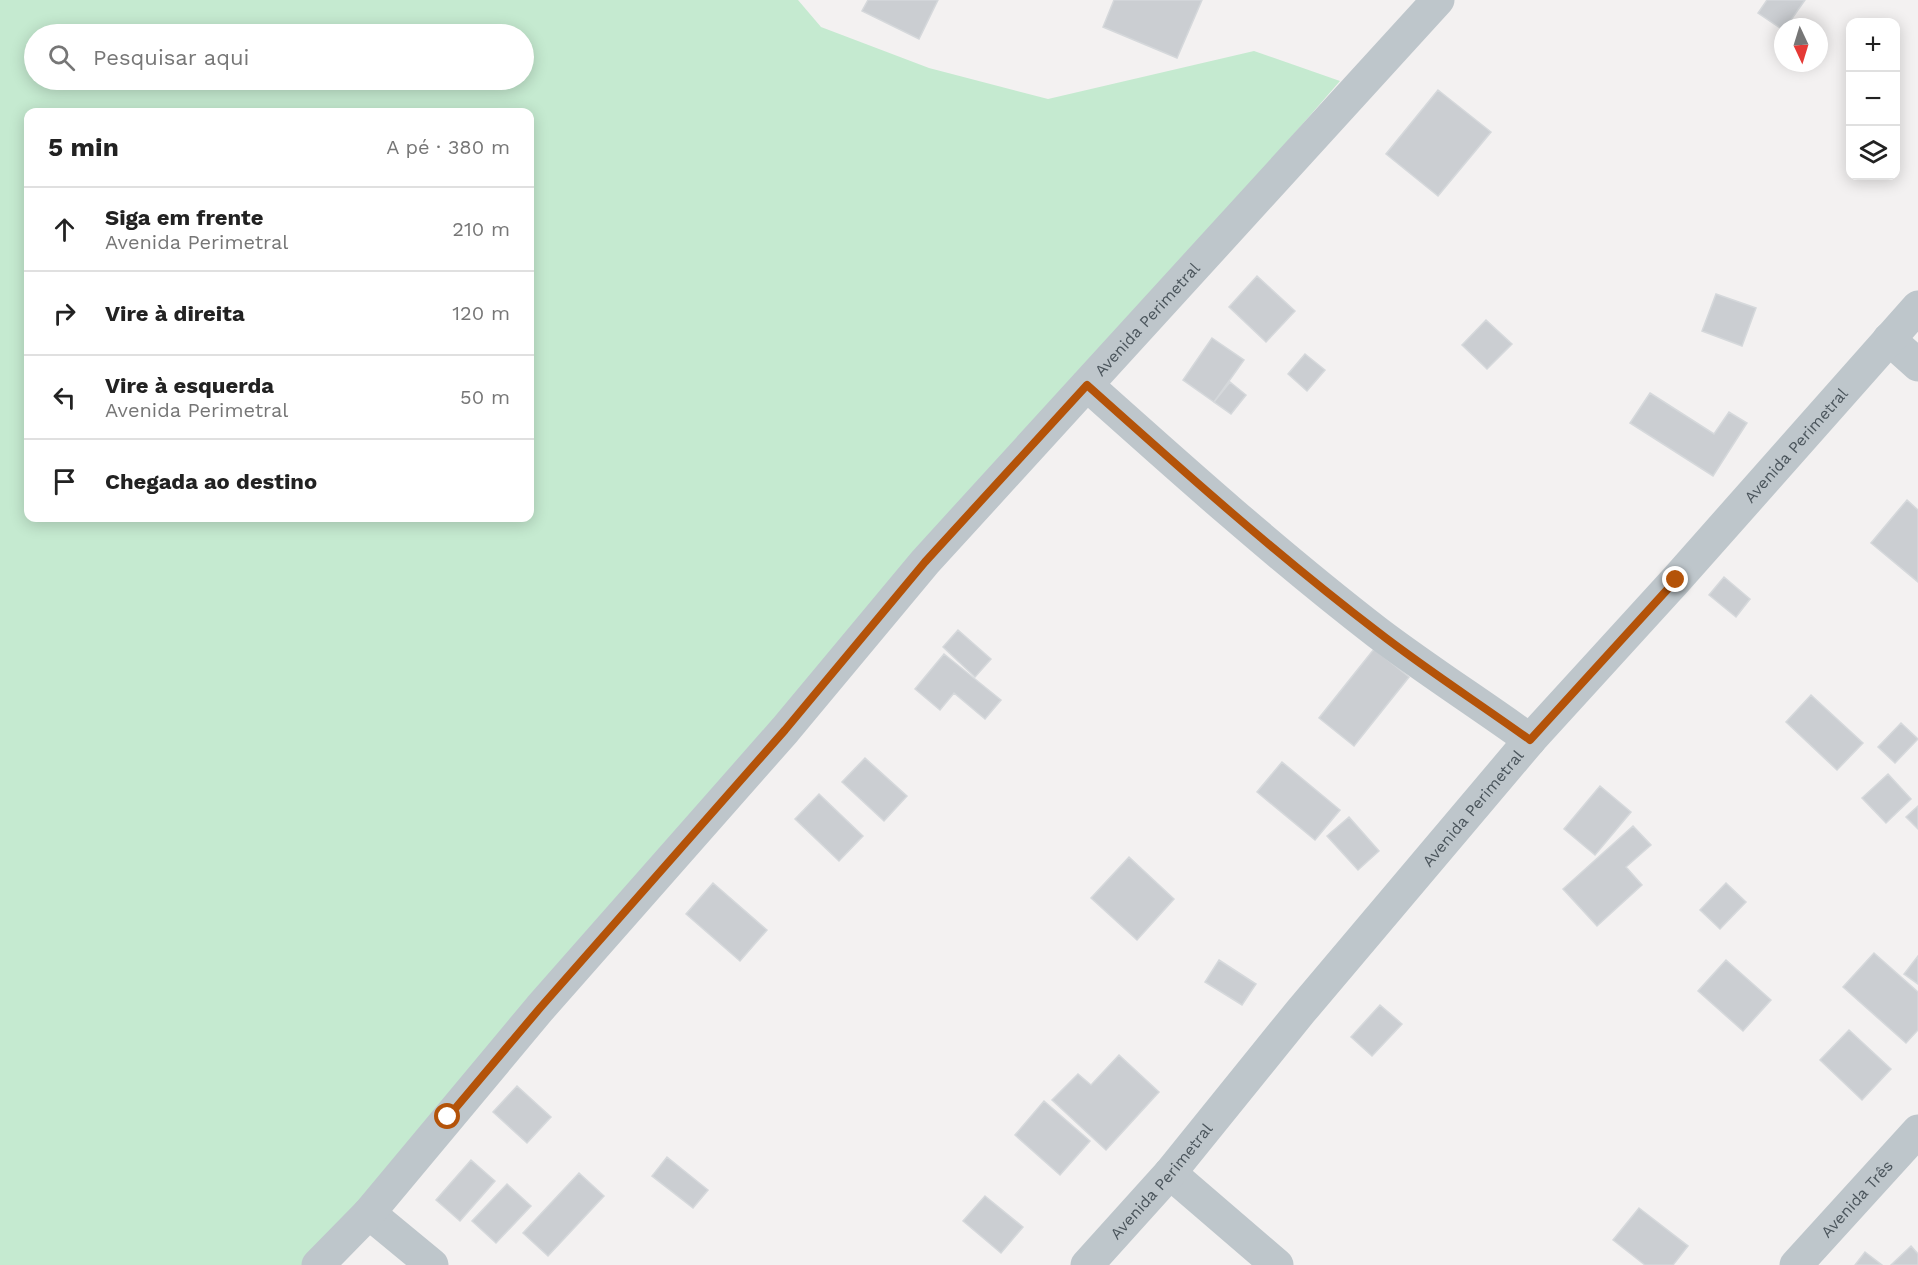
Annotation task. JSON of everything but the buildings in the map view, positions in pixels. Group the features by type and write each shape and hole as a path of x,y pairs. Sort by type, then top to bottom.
{"street":[{"name":"Avenida Perimetral","path":"318,1265 369,1213 540,1008 785,730 925,562 1438,0"},
{"name":"Avenida Perimetral","path":"1087,1265 1170,1173 1301,1011 1530,740 1684,571 1918,307"},
{"path":"1889,339 1918,365"},
{"path":"1087,385 1299,570 1380,634 1530,740"},
{"name":"Avenida Três","path":"1796,1265 1918,1131"},
{"path":"1170,1173 1277,1265"},
{"path":"369,1213 432,1265"}],"green space":[{"path":"0,0 798,0 821,27 929,68 1048,99 1254,51 1340,81 311,1265 0,1265"}],"route":[{"path":"448,1117 540,1008 785,730 925,562 1087,385 1299,570 1380,634 1530,740 1676,580"}]}
